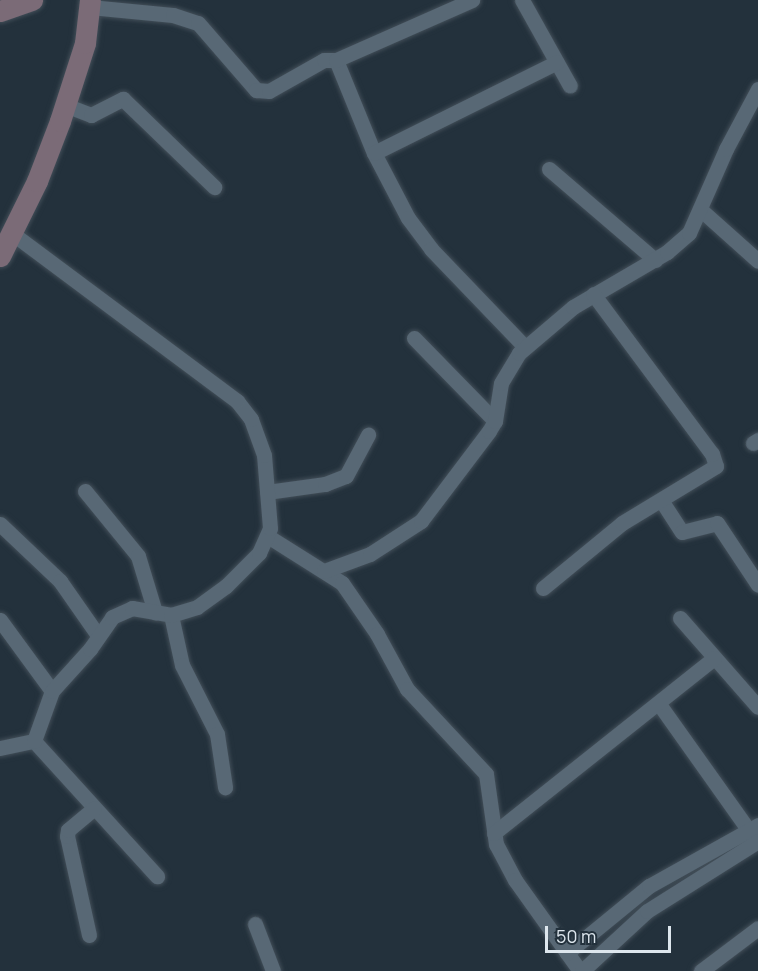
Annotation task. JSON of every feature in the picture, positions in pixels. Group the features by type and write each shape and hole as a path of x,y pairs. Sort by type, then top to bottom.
{"main road":[{"path":"0,10 13,0"},
{"path":"0,10 32,0"},
{"path":"0,256 37,181 65,105 85,43 90,3"}],"street":[{"path":"90,3 173,15 198,23 256,90 269,91 324,60 336,60 472,0"},
{"path":"522,0 570,86"},
{"path":"336,60 374,153 419,235 525,347"},
{"path":"374,153 558,62"},
{"path":"324,571 370,554 408,533 433,508 495,421 501,383 525,347 555,319 593,294 655,260 682,241 701,210 726,149 758,89"},
{"path":"65,105 91,115 123,99 214,187"},
{"path":"549,169 655,260"},
{"path":"701,210 758,261"},
{"path":"12,233 237,401 258,434 267,492 269,537 259,553 214,596 197,607 171,615 122,611 97,634 90,649 52,690 34,741"},
{"path":"543,588 622,523 713,470 715,460 593,294"},
{"path":"414,338 495,421"},
{"path":"267,492 325,484 346,476 368,435"},
{"path":"85,491 138,556 155,612"},
{"path":"661,500 682,532 717,523 758,585"},
{"path":"0,524 60,581 97,634"},
{"path":"269,537 324,571 349,591 419,704 486,774 494,832 515,880 581,971 639,917 755,835"},
{"path":"171,615 182,665 217,734 225,787"},
{"path":"680,618 758,707"},
{"path":"0,620 52,690"},
{"path":"494,832 659,704 714,658"},
{"path":"659,704 755,835"},
{"path":"0,748 34,741"},
{"path":"34,741 157,876"},
{"path":"89,935 67,836 94,808"},
{"path":"567,953 649,886 755,835"},
{"path":"255,924 273,971"},
{"path":"701,971 758,928"}]}
